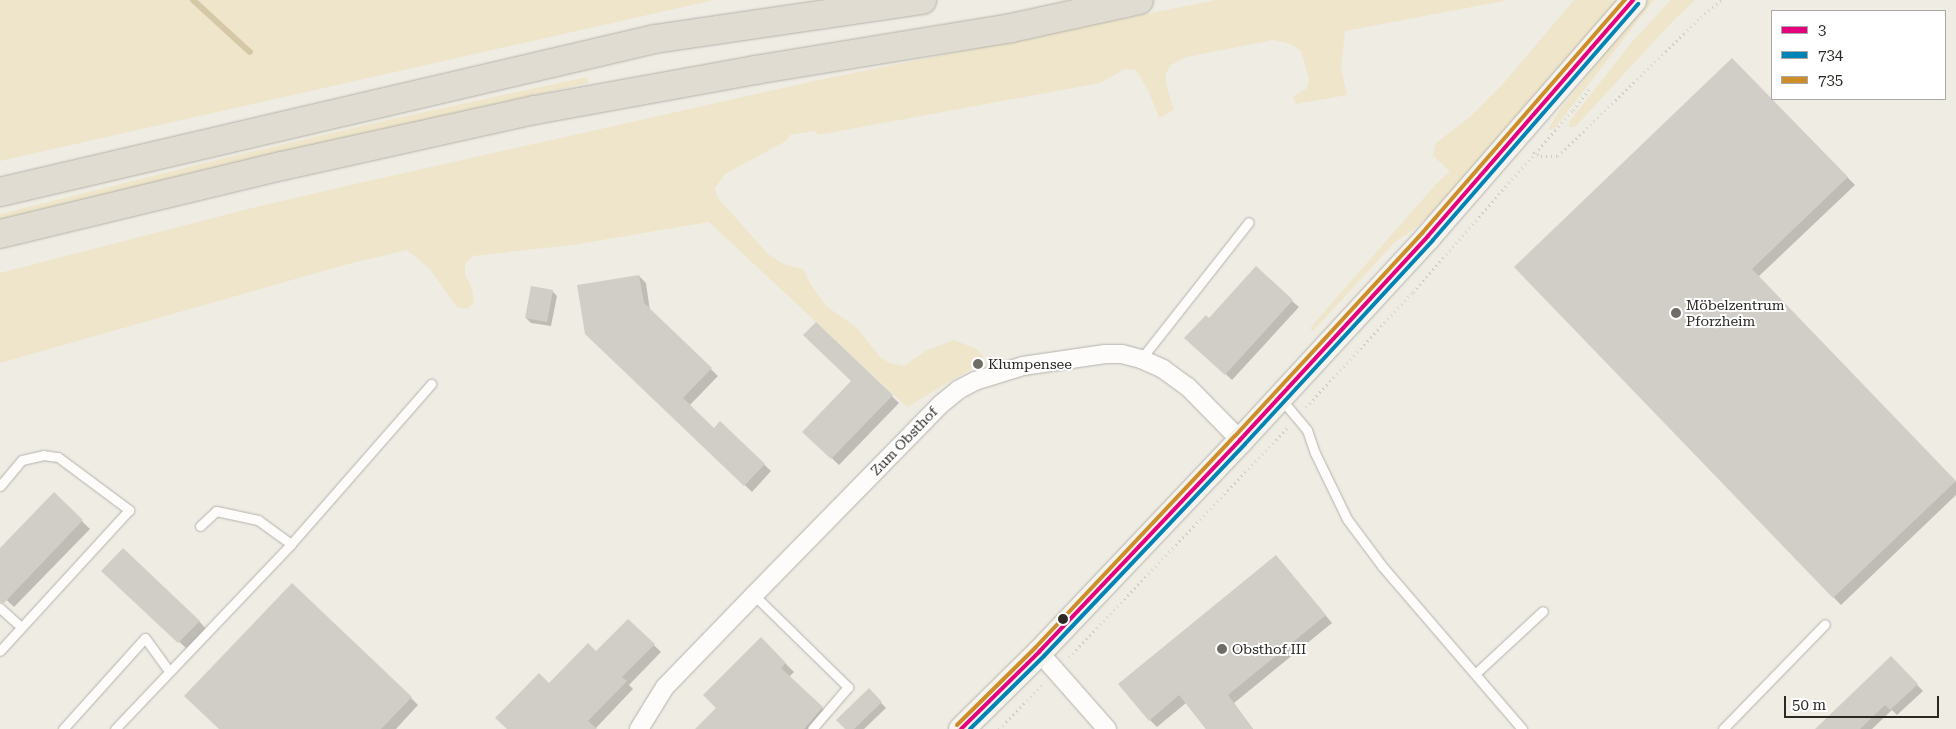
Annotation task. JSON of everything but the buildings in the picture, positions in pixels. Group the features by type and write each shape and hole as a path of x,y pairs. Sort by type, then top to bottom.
{"highway":[{"path":"0,192 655,39 922,0"},
{"path":"0,234 282,166 535,110 755,70 1011,28 1139,0"}],"street":[{"path":"961,729 1039,652 1240,440 1428,236 1633,0"},
{"name":"Zum Obsthof","path":"639,729 665,687 941,404 958,390 994,374 1024,366 1105,354 1122,354 1141,359 1163,369 1188,387 1240,440"},
{"path":"1039,652 1107,729"}],"lane":[{"path":"1141,359 1249,222"},
{"path":"115,729 291,544 431,384"},
{"path":"1279,396 1308,430 1315,453 1347,519 1382,566 1476,673 1522,729"},
{"path":"0,486 22,460 43,455 58,457 129,510 0,650"},
{"path":"200,526 216,511 258,520 291,544"},
{"path":"754,595 848,687 812,729"},
{"path":"0,608 22,627"},
{"path":"1476,673 1543,611"},
{"path":"1723,729 1825,624"},
{"path":"63,729 145,638 169,671"}],"path":[{"path":"1514,135 1527,149 1541,156 1558,156 1694,24 1722,0"}],"shaded area":[{"path":"0,0 714,0 0,161"},
{"path":"1216,0 1509,0 1345,31 1341,68 1347,95 1296,104 1293,97 1307,88 1309,79 1301,51 1291,44 1273,40 1186,57 1171,65 1166,73 1166,84 1174,110 1159,118 1149,92 1136,70 1125,69 1100,83 818,135 815,131 790,135 786,141 725,174 715,188 717,197 768,254 783,264 803,269 811,285 826,306 857,328 880,357 890,363 904,366 925,351 954,340 977,349 983,356 983,362 907,407 709,222 572,245 473,256 465,264 465,275 472,288 474,303 467,309 457,307 429,268 407,250 348,264 0,363 0,273 248,209 346,186 823,79"},
{"path":"1574,0 1618,0 1503,130 1464,181 1417,227 1395,242 1313,331 1310,328 1436,184 1450,171 1433,156 1436,143 1470,117 1501,86"},
{"path":"1647,0 1654,0 1554,129 1548,130 1559,111"},
{"path":"1671,0 1695,0 1673,21 1575,127 1569,127 1569,122 1632,42"},
{"path":"587,77 588,83 224,166 0,220 0,214 221,159 392,119"}],"waterway":[{"path":"193,0 250,52"}],"transit line":[{"name":"735","path":"957,725 1035,648 1235,436 1423,232 1625,0"},
{"name":"3","path":"961,729 1039,652 1240,440 1428,236 1633,0"},
{"name":"734","path":"970,729 1044,656 1245,444 1433,240 1638,4"}],"place":[{"name":"Möbelzentrum Pforzheim","path":"1676,313"},
{"name":"Klumpensee","path":"978,364"},
{"name":"Obsthof III","path":"1222,649"}]}
